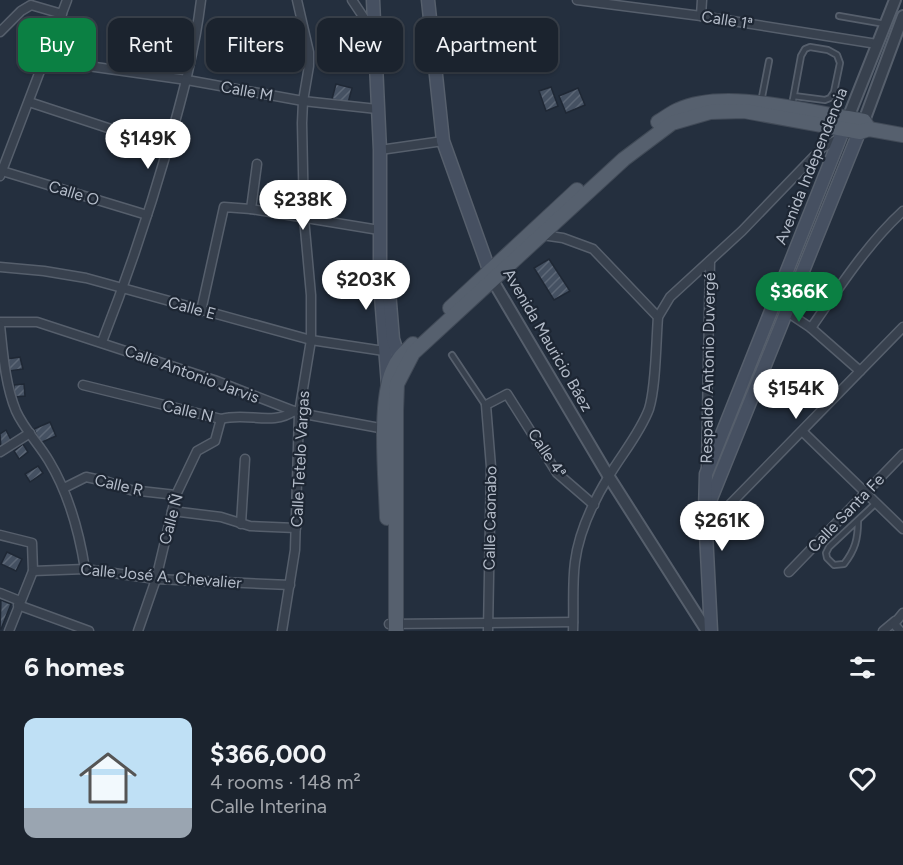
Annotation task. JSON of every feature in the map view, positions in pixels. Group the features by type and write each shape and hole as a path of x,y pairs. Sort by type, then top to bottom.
{"main road":[{"path":"373,0 374,18"},
{"name":"Avenida Mauricio Báez","path":"428,0 443,141 491,275"},
{"path":"376,72 380,150 379,230 384,351 389,388"},
{"path":"392,627 397,384 413,353 613,158 678,110 726,100 760,104 792,102 844,128"},
{"path":"392,627 385,429 392,372 399,358 491,275 542,235 624,159 672,123 710,112 744,111 844,128 864,128 903,135"},
{"name":"Avenida Independencia","path":"709,631 706,474 844,128"},
{"name":"Avenida Independencia","path":"705,513 864,128"},
{"path":"379,230 388,279 393,339 399,358"}],"street":[{"path":"61,18 68,0"},
{"path":"102,342 123,289 187,80 201,0"},
{"name":"Calle Tetelo Vargas","path":"282,631 296,528 296,412 310,340 311,295 304,218 303,101 309,52 297,0"},
{"path":"352,0 364,18"},
{"name":"Calle 1ª","path":"577,0 701,16 877,44"},
{"path":"701,16 702,0"},
{"name":"Avenida Independencia","path":"844,128 895,0"},
{"path":"0,32 21,11 31,5 62,14"},
{"name":"Avenida Independencia","path":"864,128 903,16"},
{"name":"Calle M","path":"96,67 187,80 303,101 377,109"},
{"path":"1,173 41,72"},
{"path":"29,102 120,132"},
{"path":"392,627 573,626 575,562 582,534 594,505 640,428 649,408 658,317 670,297 710,261 844,128"},
{"path":"380,150 443,141"},
{"path":"251,209 257,164"},
{"name":"Calle O","path":"1,173 147,215"},
{"path":"201,311 222,209 227,205 379,230"},
{"path":"811,328 850,273 903,211"},
{"path":"542,235 563,238 593,249 658,317"},
{"name":"Respaldo Antonio Duvergé","path":"706,474 710,261"},
{"name":"Calle E","path":"0,267 86,278 310,340 384,351"},
{"name":"Avenida Mauricio Báez","path":"491,275 609,477 709,631"},
{"path":"787,312 811,328 860,371"},
{"name":"Calle Antonio Jarvis","path":"0,324 32,321 223,383 296,412 385,429"},
{"path":"0,324 3,376 16,411 49,460 64,488 82,550 85,569"},
{"path":"706,529 903,327"},
{"name":"Calle N","path":"82,385 221,419 235,416 279,419 296,412"},
{"name":"Calle 4ª","path":"486,406 507,393 557,473 594,505"},
{"name":"Calle Caonabo","path":"486,406 491,467 488,627"},
{"name":"Calle Ñ","path":"138,631 156,579 176,495 197,451 215,441 221,419"},
{"path":"802,432 903,529"},
{"path":"0,452 30,433"},
{"name":"Calle Santa Fe","path":"789,572 903,454"},
{"path":"241,524 245,459"},
{"name":"Calle R","path":"64,488 86,477 131,490 176,495"},
{"path":"172,511 221,517 241,524 296,528"},
{"path":"0,535 32,542 33,570 9,631"},
{"name":"Calle José A. Chevalier","path":"33,570 85,569 156,579 290,585"},
{"path":"0,593 89,631"},
{"path":"884,631 903,613"},
{"path":"896,621 895,627 900,631"}],"lane":[{"path":"839,16 885,24"},
{"path":"810,47 828,50 837,55 840,63 834,92 830,98 792,102 801,56 805,49 810,47"},
{"path":"760,104 769,61"},
{"path":"452,356 486,406"},
{"path":"858,521 858,538 853,552 844,564 834,565 827,558 826,553 829,547 876,503"}],"building":[{"path":"336,84 352,88 348,103 332,99"},
{"path":"551,87 558,106 546,111 539,91"},
{"path":"578,88 585,105 566,113 559,96"},
{"path":"549,259 570,291 554,300 534,268"},
{"path":"20,357 23,369 9,371 7,359"},
{"path":"24,384 25,396 14,397 14,385"},
{"path":"50,422 56,436 40,443 34,429"},
{"path":"6,430 12,442 1,448 0,434"},
{"path":"23,444 28,452 19,459 14,451"},
{"path":"38,466 43,473 30,482 25,474"},
{"path":"7,552 22,559 16,571 1,564"},
{"path":"1,600 11,604 0,629"}]}
